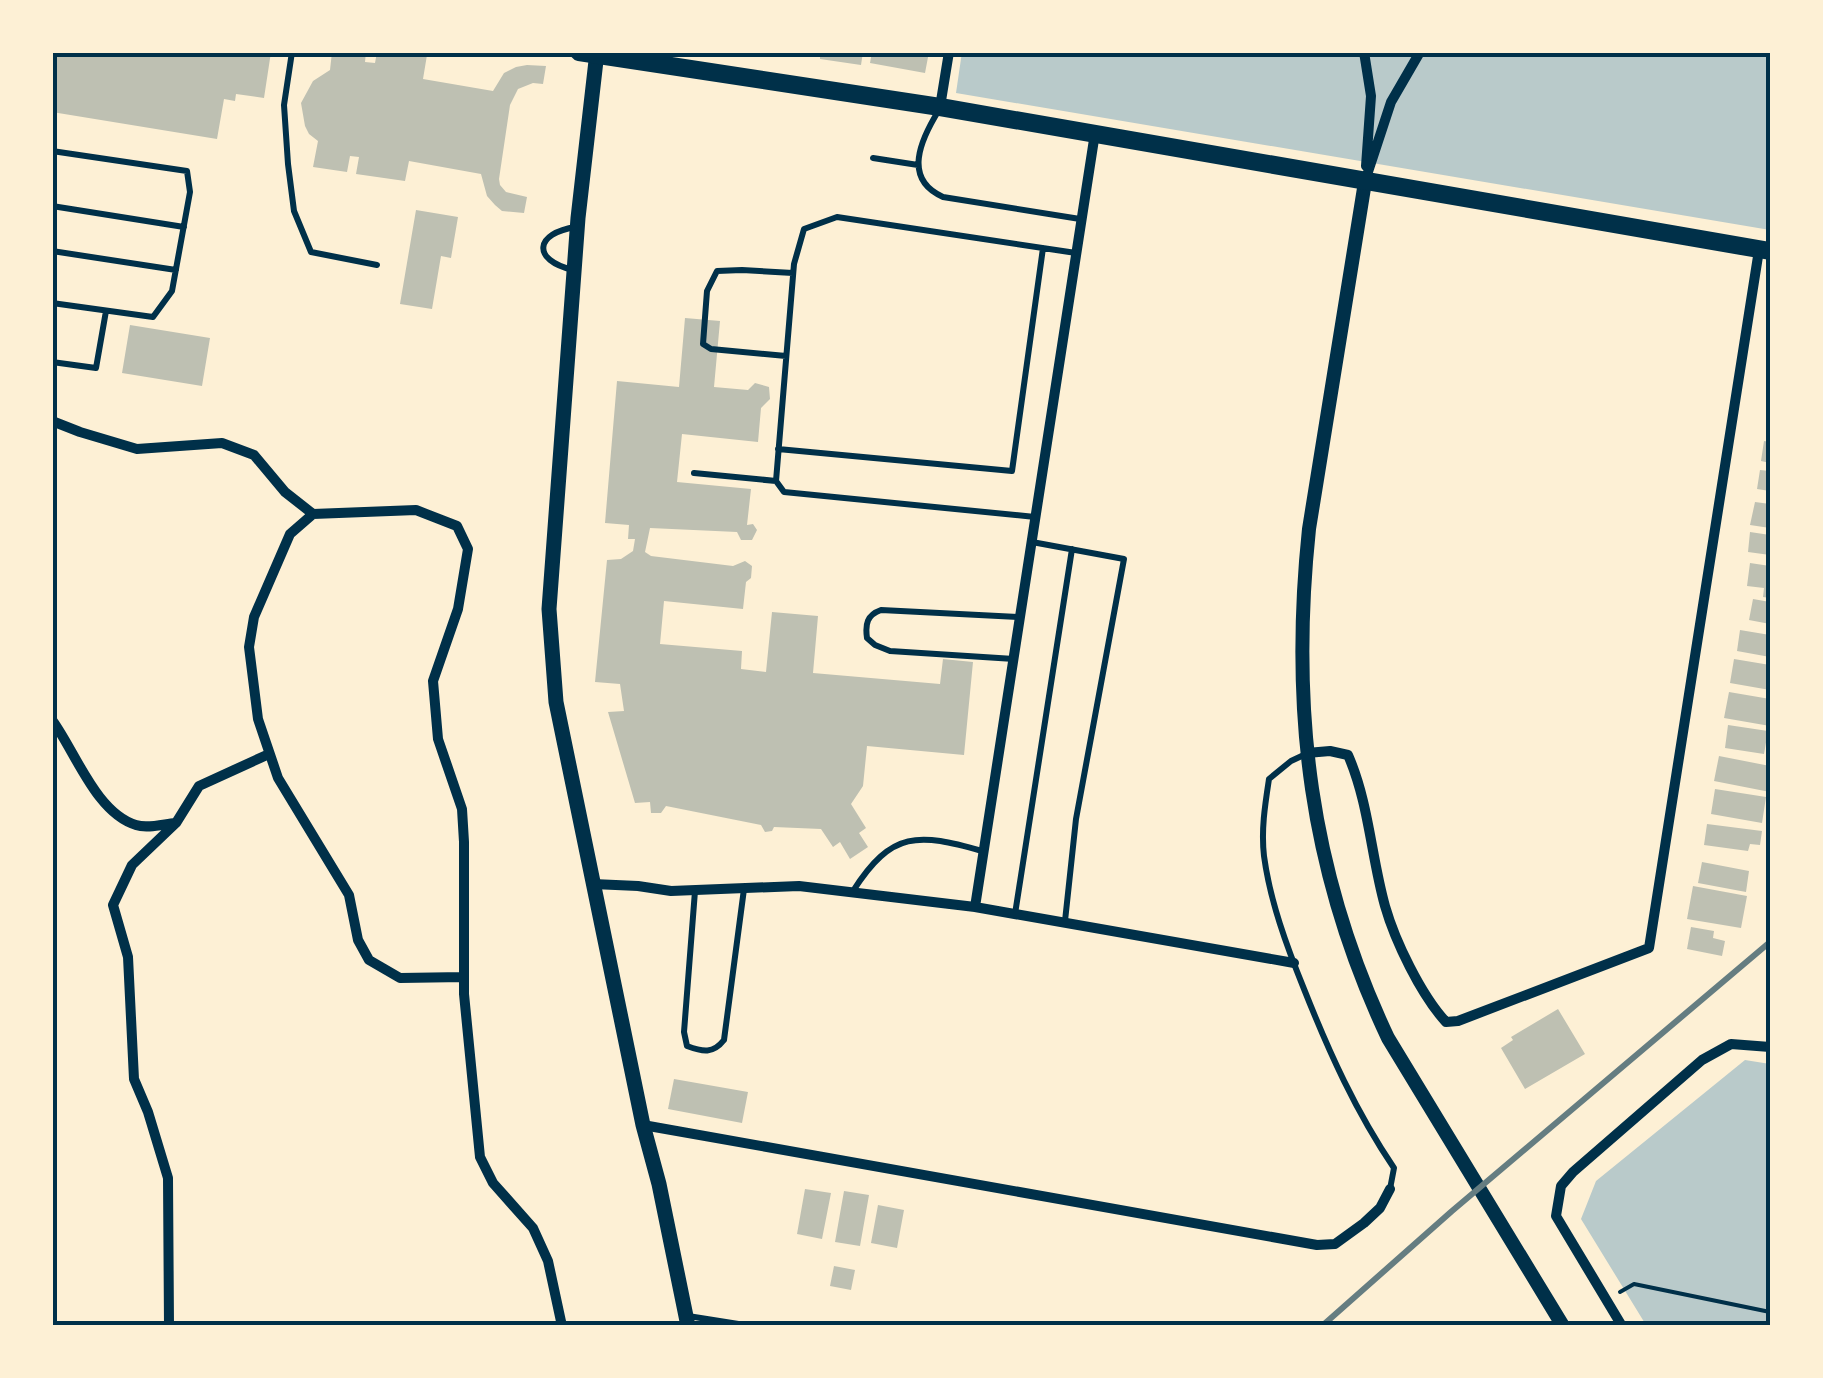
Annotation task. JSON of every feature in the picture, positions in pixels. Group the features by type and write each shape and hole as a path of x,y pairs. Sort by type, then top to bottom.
{"main road":[{"path":"687,1321 556,702 549,610 591,54 940,107 1765,250"}],"street":[{"path":"940,107 949,52"},
{"path":"1364,52 1372,96 1365,182 1305,570 1301,683 1312,794 1344,932 1388,1038 1563,1326"},
{"path":"1365,182 1391,102 1420,52"},
{"path":"975,907 1095,134"},
{"path":"1307,753 1330,751 1348,755 1359,780 1385,908 1414,974 1446,1022 1458,1021 1649,948 1765,250"},
{"path":"52,421 137,450 222,443 254,455 285,492 312,514"},
{"path":"464,977 400,978 369,960 358,940 349,896 278,778 269,754 258,719 249,647 254,617 290,534 312,514 416,510 457,526 468,549 458,609 433,680 438,739 462,809 464,977 480,1158 493,1182 533,1228 548,1261 562,1326"},
{"path":"52,720 80,768 116,815 138,826 176,823"},
{"path":"169,1326 168,1178 134,1079 128,957 113,905 132,865 176,823 200,786 269,754"},
{"path":"594,884 670,891 799,886 853,892 975,907 1294,963"},
{"path":"1622,1326 1556,1216 1561,1186 1572,1172 1702,1060 1731,1044 1770,1046"},
{"path":"644,1126 1317,1245 1335,1244 1364,1223 1380,1208 1390,1189"}],"lane":[{"path":"292,52 284,105 294,210 311,252 377,265"},
{"path":"940,107 923,135 918,164 928,190 942,196 1082,219"},
{"path":"52,152 186,171 190,192 172,291 153,317 52,304"},
{"path":"873,158 918,164"},
{"path":"52,206 184,226"},
{"path":"1036,517 784,492 776,482 793,273 804,229 837,217 1076,253"},
{"path":"574,270 553,264 544,246 552,233 578,227"},
{"path":"778,449 1012,471 1043,248"},
{"path":"52,251 176,270"},
{"path":"786,356 710,349 703,344 707,292 717,272 793,273"},
{"path":"52,362 96,368 106,311"},
{"path":"694,473 776,482"},
{"path":"1032,542 1124,559 1076,820 1065,923"},
{"path":"1015,914 1072,550"},
{"path":"1014,659 890,651 867,638 866,624 873,613 882,610 1020,616"},
{"path":"1307,753 1269,779 1264,856 1294,963 1332,1059 1372,1136 1394,1168 1390,1189"},
{"path":"853,892 881,856 906,841 920,838 984,852"},
{"path":"695,891 684,1032 687,1046 709,1052 724,1040 744,889"},
{"path":"687,1321 751,1326"}],"path":[{"path":"1607,1300 1634,1284 1770,1312"}],"shaded area":[{"path":"962,52 1770,53 1770,230 956,93"},
{"path":"1745,1060 1770,1064 1770,1325 1646,1325 1581,1219 1596,1181"}],"building":[{"path":"52,52 271,52 264,98 236,94 235,101 224,99 217,139 52,112"},
{"path":"332,52 366,52 365,62 375,63 377,52 427,55 423,79 493,91 504,73 516,67 546,66 543,84 518,89 510,105 499,179 506,192 527,197 524,213 502,211 495,205 487,196 481,174 409,161 405,181 356,174 359,157 350,156 347,172 313,167 318,141 305,126 301,103 313,81 330,70"},
{"path":"820,52 863,52 861,65 820,59"},
{"path":"872,52 929,52 925,73 870,63"},
{"path":"416,210 458,217 451,258 441,256 432,309 400,304"},
{"path":"685,318 720,321 714,387 748,390 755,383 769,387 770,399 761,408 758,442 682,434 677,482 751,489 747,525 753,524 757,530 752,540 741,540 737,532 650,528 645,552 651,556 733,566 745,561 752,566 743,609 664,601 660,644 742,651 741,669 766,672 772,612 818,616 813,673 940,684 943,659 973,662 964,755 867,746 863,786 851,804 866,828 859,833 868,847 850,859 840,842 833,847 821,829 774,827 765,832 761,825 666,806 661,813 651,813 650,802 635,803 608,712 624,711 620,684 595,682 607,560 621,559 633,551 635,539 628,539 629,525 605,523 617,381 679,387"},
{"path":"130,325 210,338 202,386 122,373"},
{"path":"1764,441 1770,442 1770,463 1761,461"},
{"path":"1760,470 1770,471 1770,491 1757,489"},
{"path":"1755,502 1770,504 1770,528 1750,525"},
{"path":"1750,532 1770,535 1770,555 1748,552"},
{"path":"1750,563 1770,566 1770,598 1763,597 1764,588 1747,586"},
{"path":"1753,599 1770,602 1770,624 1749,620"},
{"path":"1740,630 1770,635 1770,657 1737,651"},
{"path":"1734,659 1770,665 1770,690 1730,683"},
{"path":"1729,692 1770,699 1770,726 1724,718"},
{"path":"1728,725 1768,731 1764,754 1725,748"},
{"path":"1719,756 1770,766 1770,792 1714,781"},
{"path":"1715,789 1766,797 1762,823 1711,814"},
{"path":"1707,824 1762,831 1760,845 1750,844 1748,851 1704,845"},
{"path":"1702,862 1749,871 1746,892 1698,883"},
{"path":"1693,886 1747,896 1741,928 1687,919"},
{"path":"1691,927 1714,931 1713,938 1725,941 1722,956 1687,949"},
{"path":"1558,1009 1585,1054 1525,1089 1501,1048 1513,1040 1511,1037"},
{"path":"674,1079 748,1092 742,1123 668,1109"},
{"path":"805,1189 831,1193 822,1239 797,1234"},
{"path":"844,1191 869,1195 860,1246 835,1242"},
{"path":"878,1205 904,1210 897,1248 871,1243"},
{"path":"834,1266 855,1270 851,1290 830,1286"}],"railway":[{"path":"1322,1326 1770,942"}]}
